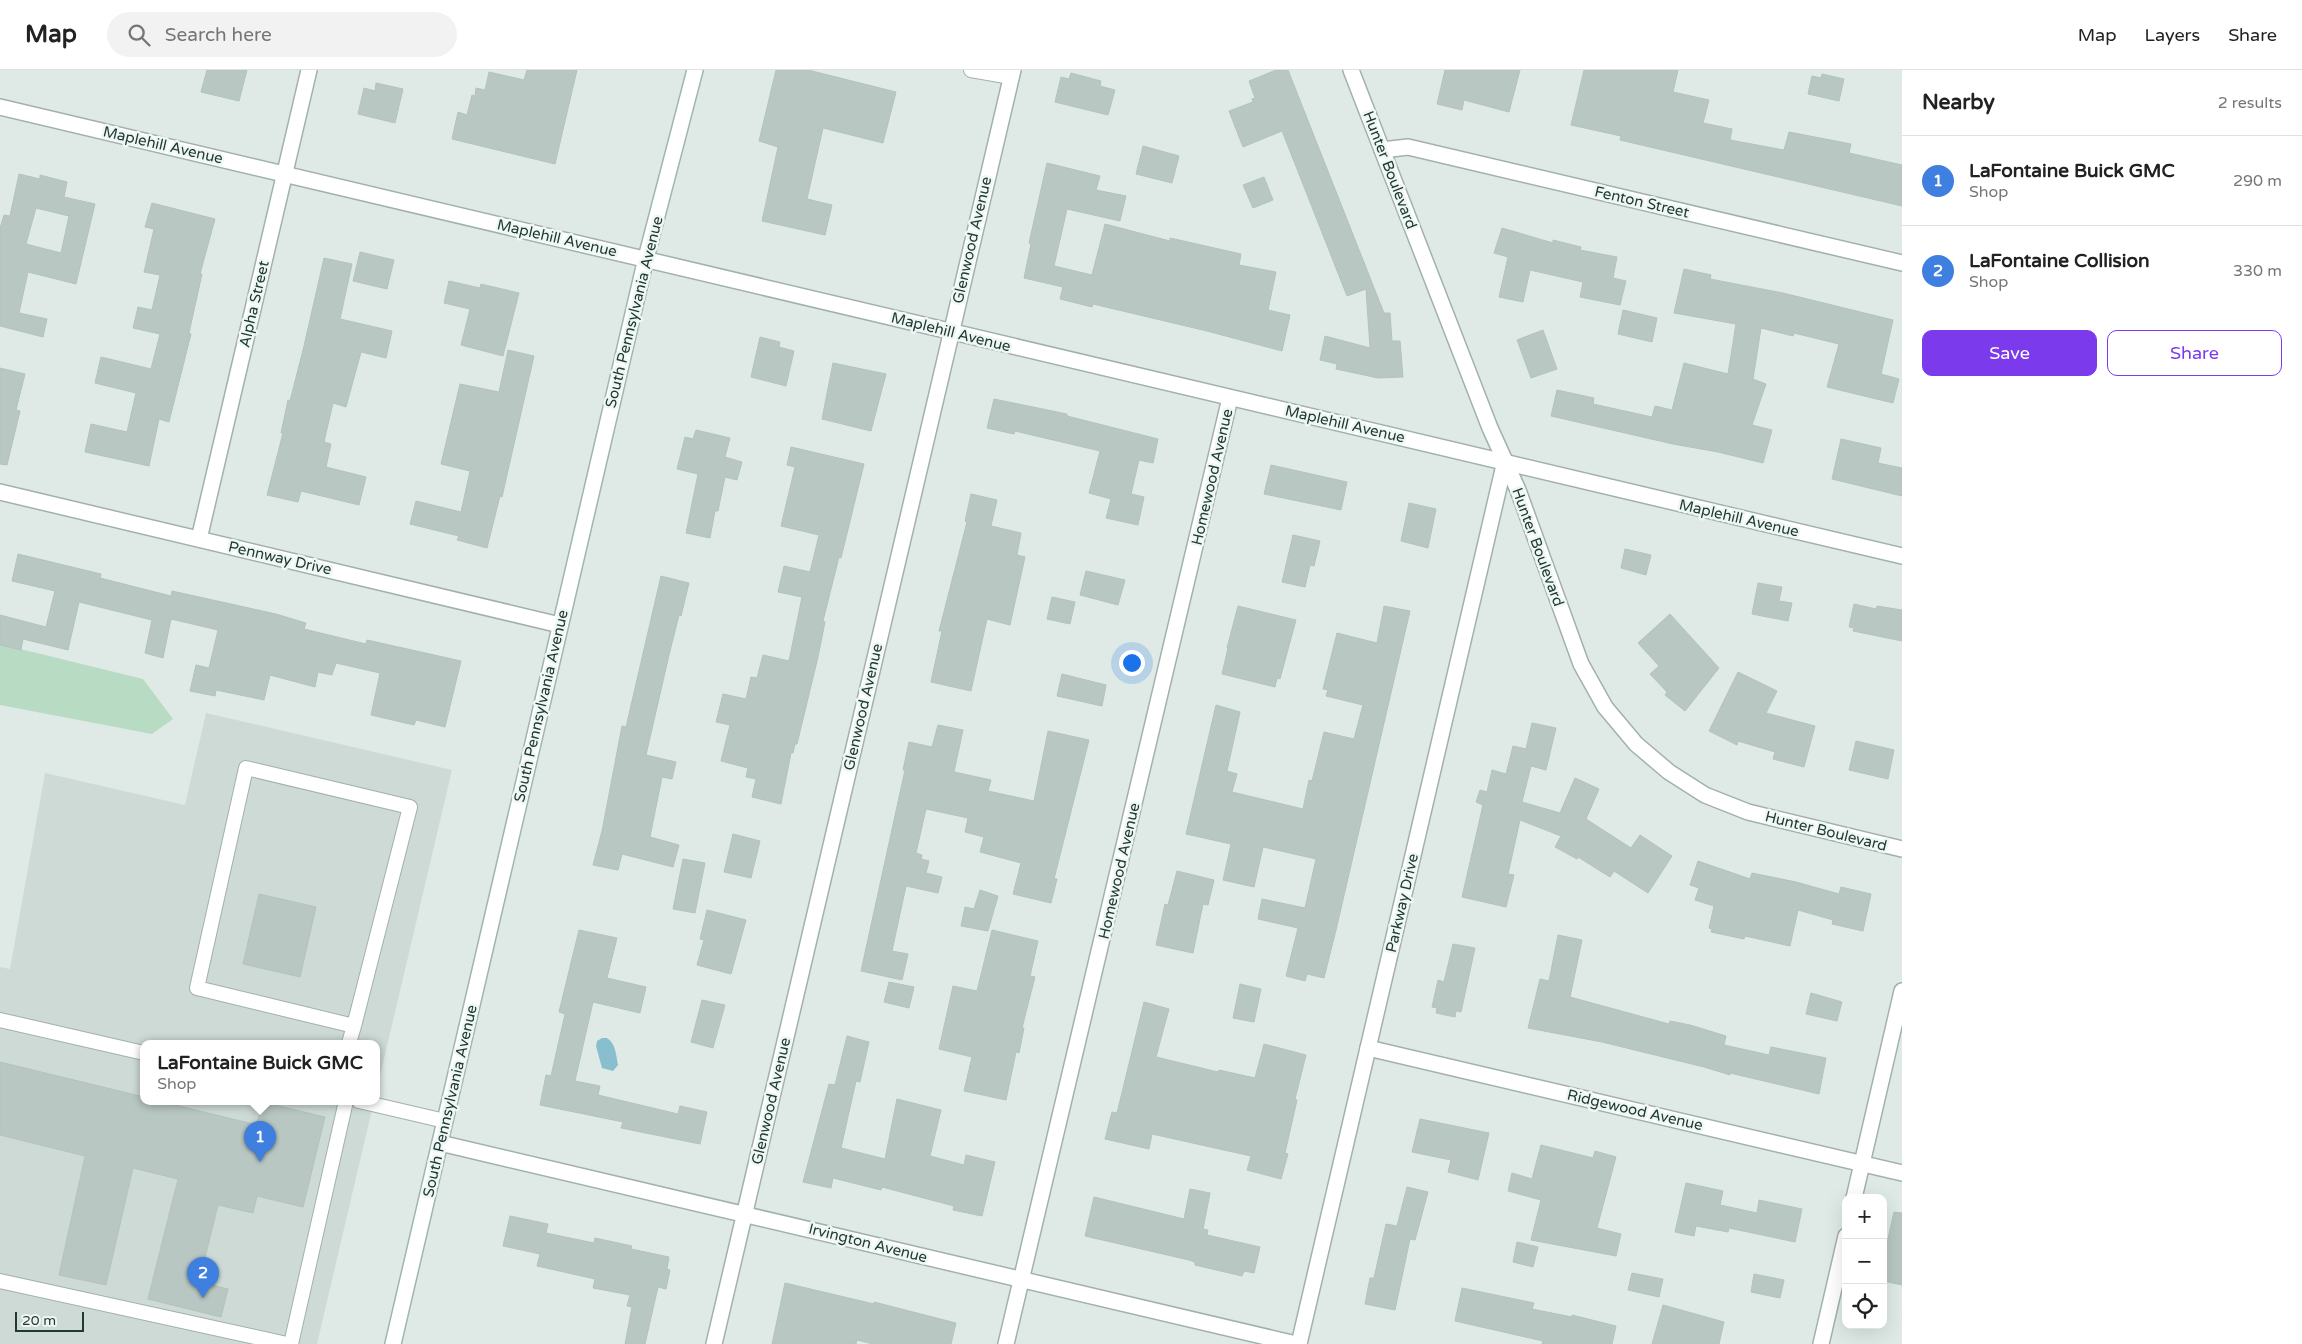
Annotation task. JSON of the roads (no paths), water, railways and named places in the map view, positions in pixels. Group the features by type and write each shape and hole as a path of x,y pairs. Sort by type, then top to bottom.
{"street":[{"name":"Alpha Street","path":"199,539 309,70"},
{"name":"South Pennsylvania Avenue","path":"393,1344 646,258 695,70"},
{"name":"Hunter Boulevard","path":"1351,70 1490,428 1518,490 1581,664 1605,707 1636,744 1669,772 1704,795 1748,812 1902,849"},
{"name":"Glenwood Avenue","path":"714,1344 1012,74"},
{"name":"Maplehill Avenue","path":"0,107 1902,556"},
{"name":"Fenton Street","path":"1382,150 1408,147 1902,263"},
{"name":"Homewood Avenue","path":"1006,1344 1230,398"},
{"name":"Parkway Drive","path":"1298,1344 1505,461"},
{"name":"Pennway Drive","path":"0,492 560,625"},
{"path":"1855,1194 1902,991"},
{"name":"Ridgewood Avenue","path":"1368,1048 1902,1173"},
{"name":"Irvington Avenue","path":"440,1143 1298,1344"},
{"path":"1821,1344 1845,1239"}],"lane":[{"path":"970,70 1012,74"},
{"path":"350,1040 354,1026 410,807 246,768 198,988 354,1026"},
{"path":"0,1020 140,1051"},
{"path":"0,1281 289,1344 345,1105"},
{"path":"376,1105 445,1121"}],"water":[{"path":"602,1038 610,1040 615,1050 618,1065 613,1071 602,1068 596,1046 597,1041"}],"place":[{"name":"LaFontaine Buick GMC","path":"260,1162"},
{"name":"LaFontaine Collision","path":"203,1298"}]}
